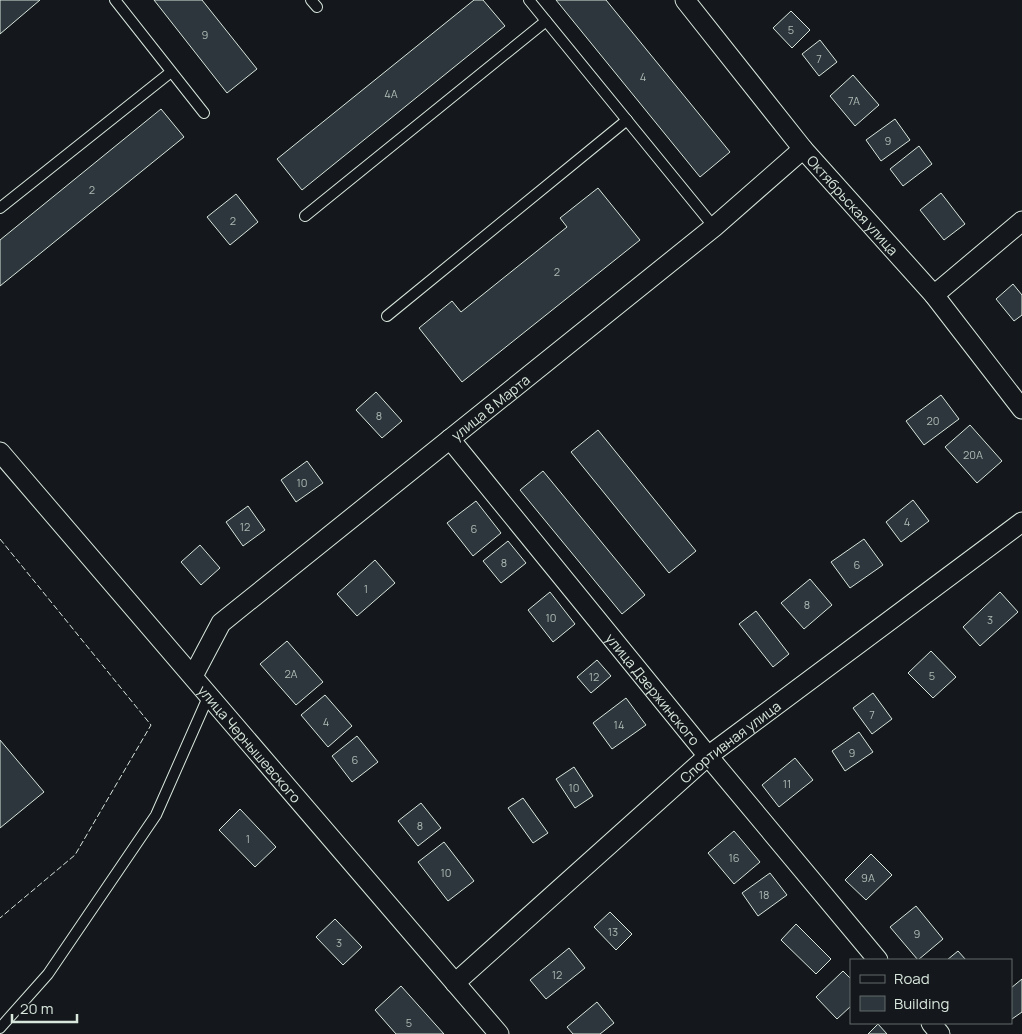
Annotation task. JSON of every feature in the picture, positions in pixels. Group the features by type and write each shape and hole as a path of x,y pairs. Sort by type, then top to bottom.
{"street":[{"name":"Октябрьская улица","path":"685,0 803,149 934,295 1022,409"},
{"name":"улица 8 Марта","path":"193,676 221,623 714,227 803,149"},
{"path":"934,295 1022,221"},
{"name":"улица Дзержинского","path":"450,439 708,756 877,959"},
{"name":"улица Чернышевского","path":"0,452 499,1034"},
{"name":"Спортивная улица","path":"455,983 708,756 1022,522"},
{"path":"931,1024 940,1034"}],"lane":[{"path":"115,0 204,113"},
{"path":"529,0 714,227"},
{"path":"305,216 546,21"},
{"path":"0,208 171,72"},
{"path":"387,316 627,120"},
{"path":"0,1028 48,974 156,815 209,695"}],"building":[{"path":"0,0 40,0 0,34"},
{"path":"154,0 202,0 257,69 227,93"},
{"path":"474,0 483,0 505,26 302,190 277,159"},
{"path":"556,0 606,0 730,152 700,177"},
{"path":"791,11 810,30 792,48 773,28"},
{"path":"820,40 837,62 819,76 802,54"},
{"path":"853,75 879,105 855,126 830,96"},
{"path":"161,109 184,137 0,286 0,240"},
{"path":"895,119 910,140 881,161 866,140"},
{"path":"919,146 932,164 903,186 890,169"},
{"path":"598,188 640,240 462,382 419,328 452,301 461,312 567,227 560,218"},
{"path":"941,193 965,224 944,240 920,210"},
{"path":"236,194 258,222 230,245 207,217"},
{"path":"1013,284 1022,295 1022,315 1014,321 996,299"},
{"path":"376,392 402,421 382,438 356,410"},
{"path":"941,395 959,419 924,445 906,421"},
{"path":"970,425 1002,461 977,483 945,447"},
{"path":"598,430 696,551 669,573 571,452"},
{"path":"307,461 323,483 296,502 281,480"},
{"path":"543,471 645,595 622,614 520,490"},
{"path":"913,500 929,521 901,542 886,522"},
{"path":"476,501 501,533 473,556 447,523"},
{"path":"248,506 265,530 243,546 226,522"},
{"path":"864,539 883,565 850,588 831,562"},
{"path":"508,541 526,563 501,583 483,561"},
{"path":"200,545 220,568 201,585 181,562"},
{"path":"375,560 395,583 357,616 337,594"},
{"path":"810,579 832,605 804,629 781,603"},
{"path":"550,592 575,624 553,642 528,610"},
{"path":"1000,592 1018,612 980,646 963,627"},
{"path":"756,611 789,654 773,667 739,624"},
{"path":"287,641 323,682 296,705 260,664"},
{"path":"931,651 956,677 933,698 908,673"},
{"path":"597,660 611,676 591,693 577,677"},
{"path":"873,693 892,719 872,734 853,708"},
{"path":"325,695 352,726 328,747 301,715"},
{"path":"626,698 646,725 612,749 593,723"},
{"path":"859,732 873,752 845,771 832,751"},
{"path":"357,736 378,762 352,782 332,756"},
{"path":"0,740 44,792 0,828"},
{"path":"795,758 813,780 779,807 762,785"},
{"path":"574,767 593,796 575,808 556,779"},
{"path":"523,798 548,833 533,843 508,808"},
{"path":"421,803 441,828 418,846 398,821"},
{"path":"240,809 276,847 255,867 219,830"},
{"path":"734,831 760,862 734,884 708,853"},
{"path":"444,842 474,881 448,901 418,862"},
{"path":"871,854 892,875 866,900 845,880"},
{"path":"770,873 787,895 758,916 742,893"},
{"path":"916,906 943,939 917,959 890,927"},
{"path":"610,912 632,934 616,950 594,927"},
{"path":"335,919 362,947 343,965 316,937"},
{"path":"796,924 831,959 816,974 781,940"},
{"path":"569,948 585,968 546,999 530,980"},
{"path":"958,951 965,959 948,959"},
{"path":"843,971 850,978 850,1007 837,1019 816,997"},
{"path":"1022,979 1022,1012 1012,1019 1012,987"},
{"path":"401,986 444,1034 396,1034 375,1010"},
{"path":"597,1002 614,1023 600,1034 573,1034 567,1027"},
{"path":"878,1024 887,1034 868,1034"}],"fence":[{"path":"0,539 151,725 75,855 0,918"}]}
